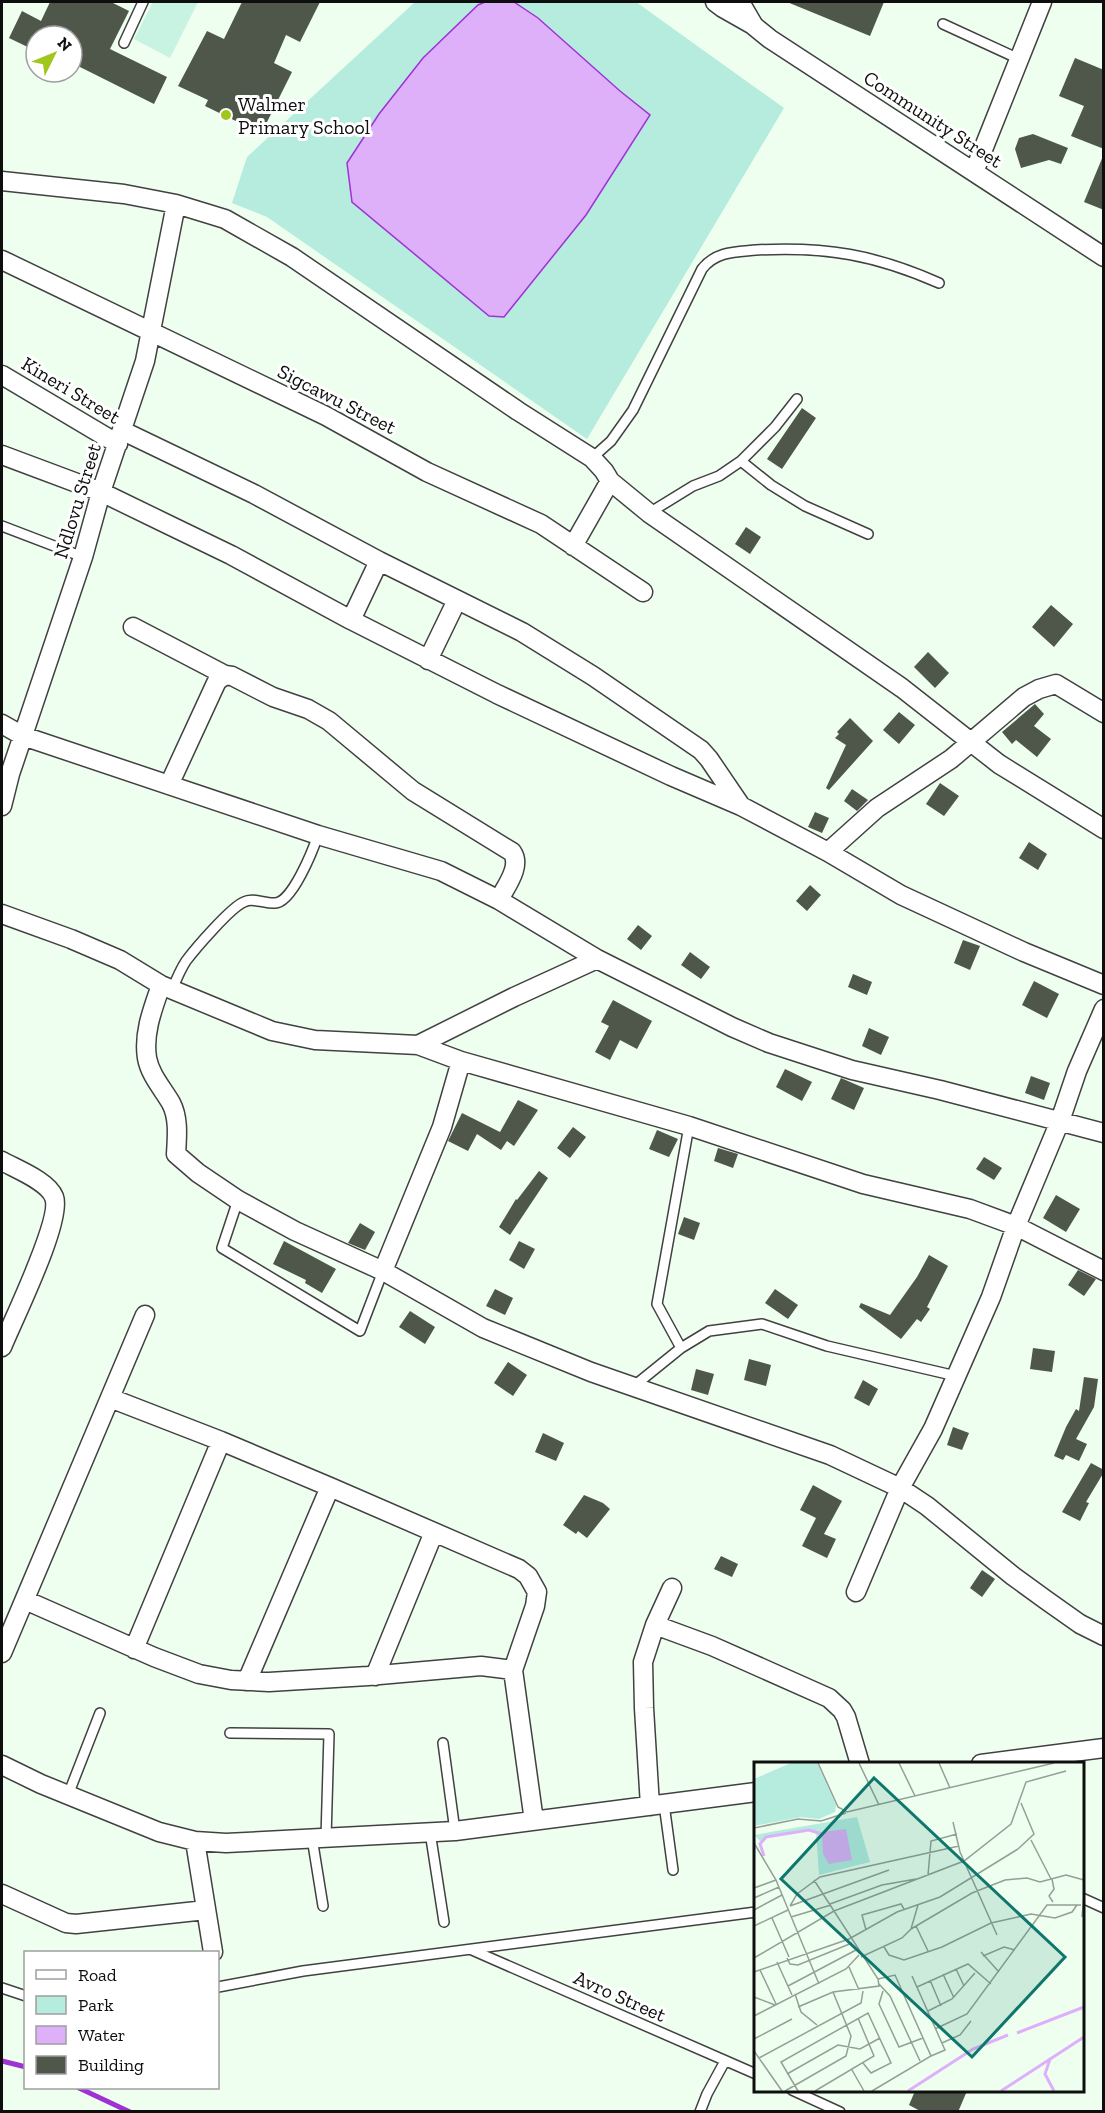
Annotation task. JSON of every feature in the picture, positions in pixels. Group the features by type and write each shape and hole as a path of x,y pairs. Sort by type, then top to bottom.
{"street":[{"name":"Community Street","path":"715,2 723,8 746,13 770,39 1104,257"},
{"path":"974,172 1042,2"},
{"path":"2,182 124,194 176,204 225,219 292,258 518,411 592,458 610,481 649,513 902,688 999,764 1104,829"},
{"name":"Ndlovu Street","path":"2,806 6,772 23,736 145,361 176,204"},
{"name":"Sigcawu Street","path":"2,260 326,416 427,472 541,524 643,591"},
{"name":"Kineri Street","path":"2,375 120,437 254,494 379,561 532,638 593,676 701,750 741,806"},
{"path":"2,455 101,492 231,555 428,660 610,748 741,806 828,852 901,895 1024,952 1104,985"},
{"path":"573,546 610,481"},
{"path":"351,620 379,561"},
{"path":"428,660 457,600"},
{"path":"133,627 225,675 232,676 273,697 308,709 329,722 413,791 512,852 516,858 516,866 499,900"},
{"path":"169,785 217,681 225,675"},
{"path":"828,852 877,808 951,759 1024,697 1048,685 1056,684 1104,713"},
{"path":"2,724 23,736 318,836 441,871 499,900 597,959 732,1027 769,1043 852,1070 1104,1133"},
{"path":"2,914 120,960 167,988 272,1031 315,1040 418,1045 461,1061 689,1126 863,1184 970,1209 1016,1226 1104,1270"},
{"path":"418,1045 597,959"},
{"path":"167,988 151,1015 146,1042 147,1061 172,1105 177,1119 176,1154 198,1173 238,1200 295,1231 383,1271 483,1328 633,1388 830,1455 900,1488 927,1506 1046,1600 1080,1624 1104,1636"},
{"path":"856,1592 900,1488 933,1429 992,1297 1016,1226 1104,1009"},
{"path":"383,1271 441,1127 461,1061"},
{"path":"2,1161 47,1186 54,1196 57,1208 52,1229 2,1347"},
{"path":"2,1653 145,1315"},
{"path":"110,1398 330,1486 528,1575 537,1592 535,1606 513,1670 534,1821"},
{"path":"134,1649 221,1441"},
{"path":"248,1681 330,1486"},
{"path":"375,1676 434,1532"},
{"path":"657,1805 644,1708 643,1662 655,1625 672,1588"},
{"path":"25,1599 134,1649 199,1674 231,1680 269,1682 375,1676 481,1665 513,1670"},
{"path":"655,1625 712,1646 829,1698 846,1717 859,1762"},
{"path":"1008,1762 1104,1748"},
{"path":"2,1765 159,1832 195,1841 226,1843 455,1831 754,1792"},
{"path":"195,1841 213,1951"},
{"path":"2,1894 66,1923 76,1924 206,1910"}],"lane":[{"path":"124,43 143,2"},
{"path":"944,24 1019,58"},
{"path":"592,458 611,441 633,410 708,261 729,252 813,249 842,252 908,269 939,283"},
{"path":"649,513 693,486 719,476 741,461 775,427 798,399"},
{"path":"741,461 771,485 805,506 868,534"},
{"path":"2,526 83,556"},
{"path":"167,988 186,962 232,910 244,901 280,903 287,897 308,860 318,836"},
{"path":"681,1348 657,1304 689,1126"},
{"path":"238,1200 222,1248 360,1331 383,1271"},
{"path":"633,1388 681,1348 709,1331 762,1324 827,1346 956,1376"},
{"path":"68,1795 100,1713"},
{"path":"230,1733 329,1734 319,1838 323,1906"},
{"path":"443,1743 455,1831"},
{"path":"657,1805 673,1870"},
{"path":"430,1832 444,1922"},
{"path":"1084,1898 1104,1908"},
{"path":"219,1987 303,1971 754,1912"},
{"name":"Avro Street","path":"470,1949 754,2073"},
{"path":"2,1988 24,1995"},
{"path":"700,2112 725,2061"},
{"path":"794,2092 840,2112"}],"green space":[{"path":"153,2 198,2 170,58 134,39"},
{"path":"415,2 636,2 784,108 587,439 267,217 232,203 247,157"}],"water":[{"path":"485,2 514,2 538,18 650,115 586,215 504,317 489,316 352,202 347,163 379,114 423,58 478,5"}],"building":[{"path":"50,2 111,2 129,11 110,49 167,77 154,104 84,69 84,24 24,24 24,45 9,38 22,11 41,21"},
{"path":"242,2 320,2 300,42 286,35 274,63 292,72 264,128 247,120 244,125 205,106 208,100 178,86 207,31 224,39"},
{"path":"787,2 884,2 870,36"},
{"path":"1075,58 1104,70 1104,149 1071,136 1084,106 1059,96"},
{"path":"1033,134 1068,148 1061,164 1049,160 1021,168 1015,149 1019,138"},
{"path":"1104,156 1104,210 1084,202"},
{"path":"802,408 816,418 782,469 767,459"},
{"path":"746,527 761,537 750,554 735,544"},
{"path":"1051,605 1073,624 1054,647 1032,627"},
{"path":"928,652 949,673 935,688 914,667"},
{"path":"1035,704 1044,714 1034,726 1051,739 1037,757 1016,740 1012,744 1002,732"},
{"path":"899,712 915,725 899,744 883,730"},
{"path":"850,718 873,741 829,790 826,788 846,745 835,738 839,734 837,732"},
{"path":"940,783 959,796 944,816 926,804"},
{"path":"852,789 868,800 857,811 844,801"},
{"path":"815,812 829,818 822,833 808,827"},
{"path":"1029,842 1047,854 1038,870 1019,858"},
{"path":"810,885 821,895 807,911 796,901"},
{"path":"638,925 652,936 641,950 627,939"},
{"path":"963,940 980,946 970,970 954,963"},
{"path":"690,952 710,967 701,979 681,965"},
{"path":"853,974 872,982 867,995 848,987"},
{"path":"1034,981 1059,994 1047,1018 1022,1005"},
{"path":"613,1000 652,1021 637,1049 620,1040 610,1060 595,1052 609,1026 601,1022"},
{"path":"869,1028 889,1037 881,1055 862,1046"},
{"path":"785,1069 812,1082 802,1101 776,1087"},
{"path":"1031,1076 1050,1083 1044,1100 1025,1093"},
{"path":"841,1078 864,1088 854,1110 831,1099"},
{"path":"518,1100 538,1110 514,1146 507,1141 501,1150 477,1134 468,1151 448,1141 462,1113 500,1132"},
{"path":"573,1127 586,1137 570,1158 557,1148"},
{"path":"657,1130 678,1139 669,1157 649,1149"},
{"path":"718,1148 738,1154 733,1168 714,1161"},
{"path":"984,1157 1002,1168 994,1180 976,1169"},
{"path":"539,1171 548,1178 510,1235 499,1227 516,1199"},
{"path":"1056,1195 1080,1209 1066,1232 1043,1218"},
{"path":"684,1217 700,1223 694,1240 678,1234"},
{"path":"360,1223 375,1232 365,1250 348,1243"},
{"path":"284,1241 336,1269 322,1293 305,1283 306,1280 273,1264"},
{"path":"519,1241 535,1249 524,1269 509,1260"},
{"path":"929,1255 948,1266 927,1307 930,1309 921,1322 917,1319 901,1339 859,1307 861,1303 890,1315 917,1277"},
{"path":"1078,1270 1096,1279 1084,1296 1068,1285"},
{"path":"495,1289 513,1298 505,1315 486,1306"},
{"path":"775,1289 798,1305 788,1319 765,1303"},
{"path":"410,1311 435,1327 425,1344 399,1327"},
{"path":"1033,1348 1055,1351 1052,1372 1030,1369"},
{"path":"749,1359 771,1365 766,1386 744,1380"},
{"path":"508,1362 527,1375 513,1396 494,1383"},
{"path":"696,1369 714,1374 708,1395 691,1390"},
{"path":"1084,1377 1098,1379 1094,1407 1076,1439 1087,1444 1079,1461 1066,1455 1063,1460 1054,1456 1076,1409 1079,1411"},
{"path":"863,1380 878,1389 869,1406 854,1398"},
{"path":"953,1427 969,1433 962,1450 947,1445"},
{"path":"543,1433 564,1443 556,1461 535,1452"},
{"path":"1091,1463 1104,1472 1086,1502 1089,1503 1080,1521 1062,1512"},
{"path":"813,1485 842,1501 824,1534 836,1539 827,1558 802,1546 816,1518 800,1510"},
{"path":"584,1495 603,1503 610,1509 587,1538 578,1531 576,1534 563,1525"},
{"path":"721,1556 738,1564 732,1577 714,1569"},
{"path":"982,1570 995,1579 982,1597 970,1588"},
{"path":"915,2092 967,2092 958,2112 922,2112 909,2105"}],"waterway":[{"path":"2,2061 24,2066"},
{"path":"81,2089 130,2112"}],"place":[{"name":"Walmer Primary School","path":"226,115"}]}
